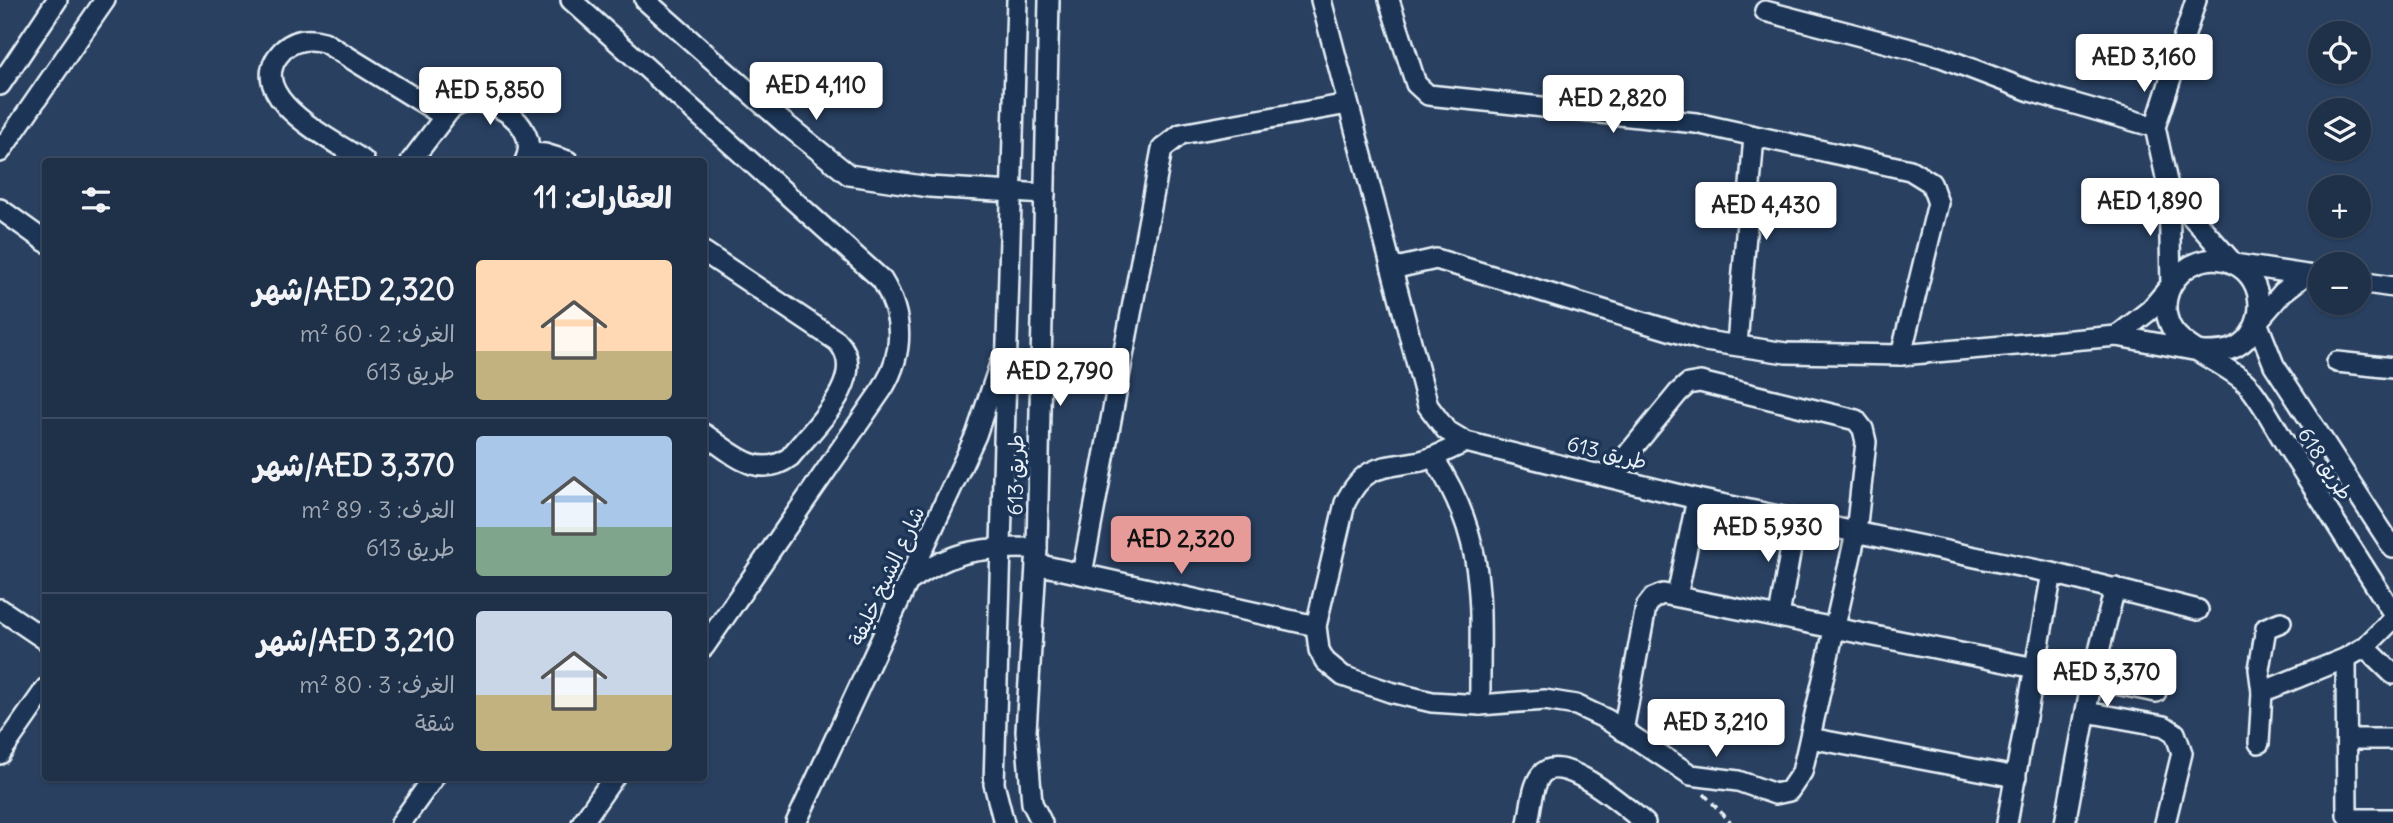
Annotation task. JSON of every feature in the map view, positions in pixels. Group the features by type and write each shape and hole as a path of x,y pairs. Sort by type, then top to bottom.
{"street":[{"path":"0,85 57,0"},
{"path":"0,152 105,0"},
{"path":"571,0 882,280 898,320 899,349 887,382 707,644"},
{"path":"645,0 783,122 849,174 929,187 1045,194"},
{"name":"طريق 613","path":"1004,823 994,784 1017,0"},
{"name":"طريق 613","path":"1042,823 1032,803 1026,731 1037,556 1049,0"},
{"name":"طريق 613","path":"1321,0 1428,405 1446,430 1466,442 1697,499 2052,573 2199,610"},
{"path":"1389,0 1416,84 1428,95 1696,123 1910,170 1931,183 1938,203 1901,355"},
{"path":"2196,0 2155,127 2169,191 2171,285 2166,313 2179,339 2204,352"},
{"path":"1765,11 1941,57 2030,91 2155,127"},
{"path":"360,158 289,110 276,96 271,78 273,68 288,46 305,39 324,42 444,116"},
{"path":"413,158 444,116 456,104 466,100 495,105 524,130 529,141 527,157 545,154 558,158"},
{"path":"1082,574 1162,149 1181,134 1349,104"},
{"path":"1737,345 1754,136"},
{"path":"2169,191 2234,264 2247,274 2256,288 2260,305 2257,322"},
{"path":"0,209 42,239"},
{"path":"707,254 837,341 847,354 850,369 844,387 790,457 782,463 773,467 753,466 707,436"},
{"path":"2117,336 2150,310 2187,266 2199,261 2210,258 2308,275"},
{"path":"1392,269 1436,259 1705,341 1786,353 1901,355 2117,336 2204,352 2236,346 2249,335 2283,292 2308,279"},
{"path":"2371,284 2393,287"},
{"name":"طريق 618","path":"2257,322 2274,365 2393,548"},
{"name":"شارع الشيخ خليفة","path":"796,823 976,435 1007,343"},
{"name":"طريق 618","path":"2204,352 2247,384 2393,612"},
{"path":"2337,362 2393,368"},
{"path":"1466,442 1433,457 1383,465 1371,471 1351,491 1345,503 1317,626 1319,650 1325,661 1343,676 1411,698 1480,705 1530,700 1560,702 1592,711 1680,769 1701,778 1738,781 1768,792 1782,793 1800,780 1836,628 1856,533 1866,442 1863,429 1856,420 1700,382 1688,384 1609,477"},
{"path":"1433,457 1457,497 1477,561 1480,705"},
{"path":"1676,596 1697,499"},
{"path":"1779,616 1797,520"},
{"path":"910,581 941,559 1001,548 1037,556 1082,574 1317,626"},
{"path":"2007,823 2052,573"},
{"path":"2065,823 2092,679 2115,588"},
{"path":"1623,731 1646,607 1658,595 1779,616 2156,692"},
{"path":"0,609 42,637"},
{"path":"2262,692 2346,658 2365,647 2393,619"},
{"path":"2259,743 2262,692 2259,669 2265,631 2269,626 2281,622"},
{"path":"2365,647 2393,674"},
{"path":"2346,658 2347,815 2354,819 2393,820"},
{"path":"0,754 42,694"},
{"path":"2086,712 2164,726 2175,733 2182,753 2165,823"},
{"path":"1810,738 2016,777"},
{"path":"2347,739 2393,738"},
{"path":"1528,823 1539,779 1545,771 1554,769 1572,772 1602,787 1645,823"},
{"path":"401,823 431,781"},
{"path":"582,823 611,781"}],"path":[{"path":"1701,778 1699,789 1731,823"}]}
